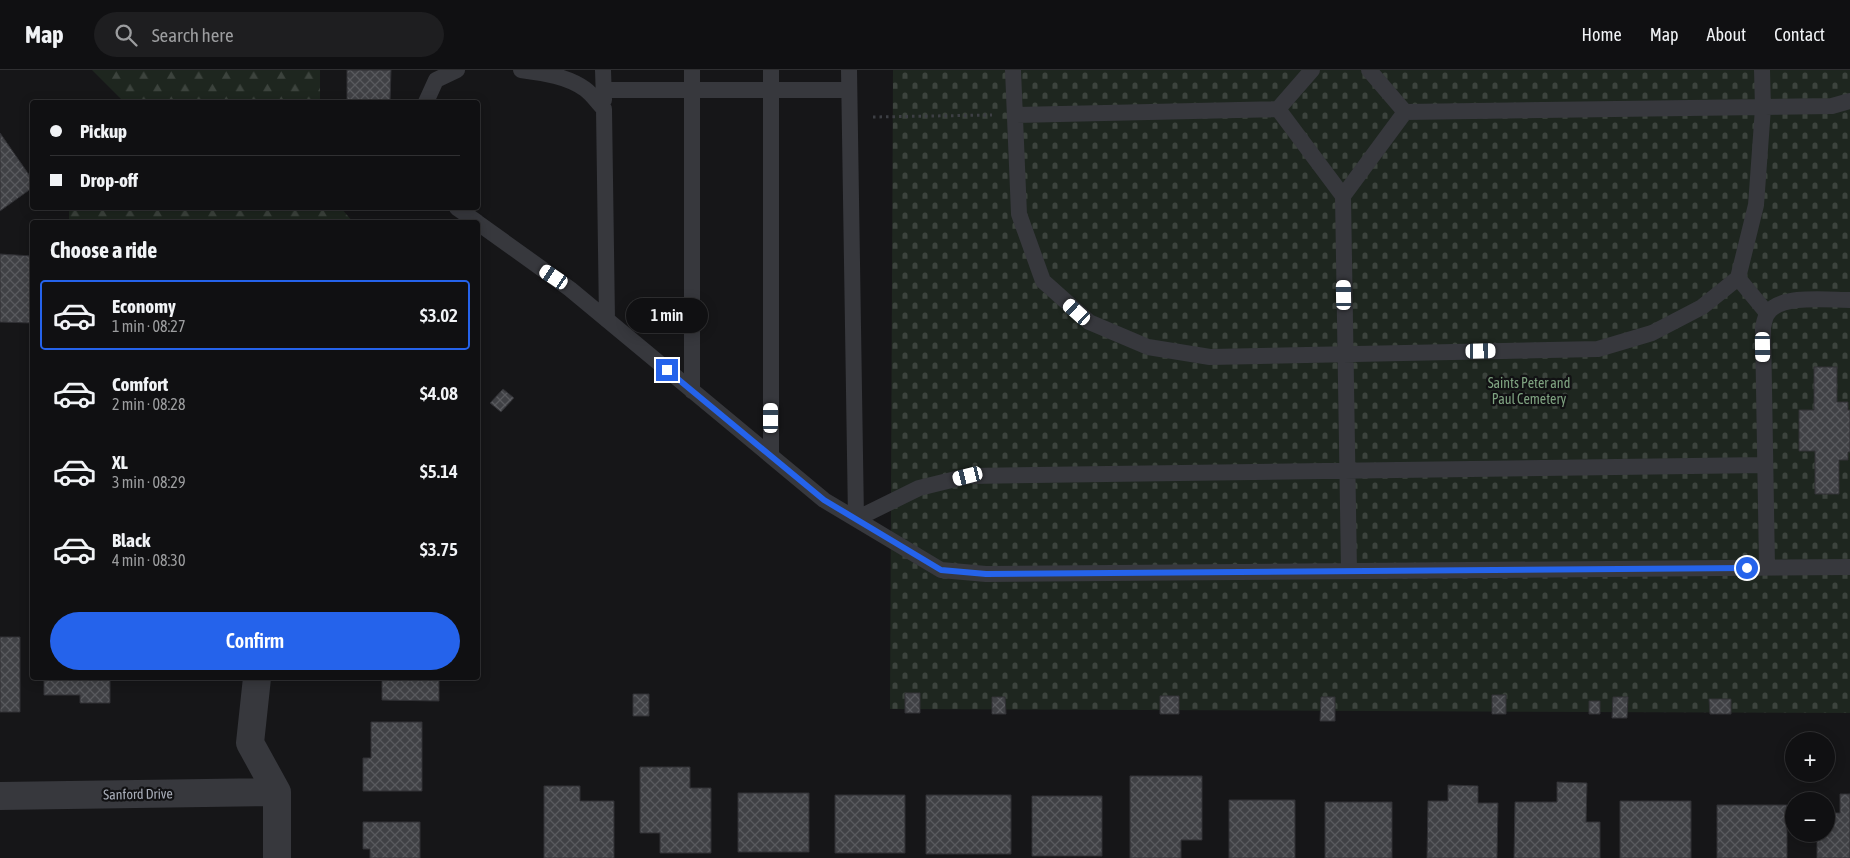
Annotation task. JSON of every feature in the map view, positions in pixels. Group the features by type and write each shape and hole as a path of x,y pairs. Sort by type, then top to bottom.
{"street":[{"path":"257,680 250,743 277,792 277,858"},
{"name":"Sanford Drive","path":"0,796 277,792"}],"lane":[{"path":"427,100 436,80 457,70"},
{"path":"521,70 546,74 570,81 586,90 604,109"},
{"path":"604,70 607,320"},
{"path":"692,70 692,391"},
{"path":"771,70 771,456"},
{"path":"849,70 856,519"},
{"path":"1013,70 1018,214 1043,281 1089,322 1148,347 1210,357 1598,349 1652,333 1702,307 1738,278 1756,205 1763,108 1762,70"},
{"path":"1015,115 1278,109 1312,70"},
{"path":"1369,70 1404,112"},
{"path":"604,90 849,90"},
{"path":"1404,112 1763,108 1832,106 1850,101"},
{"path":"1278,109 1342,196 1349,571"},
{"path":"1342,196 1404,112"},
{"path":"460,210 473,220"},
{"path":"480,225 570,289 824,500 941,570 986,574 1850,567"},
{"path":"1738,278 1767,313"},
{"path":"1767,568 1763,328 1767,313 1778,304 1794,300 1850,300"},
{"path":"856,519 919,488 968,476 1765,465"}],"path":[{"path":"849,117 1015,115"}],"green space":[{"path":"92,70 320,70 320,100 122,100"},
{"name":"Saints Peter and Paul Cemetery","path":"893,70 1850,70 1850,713 890,709"},
{"path":"69,210 343,210 351,220 69,220"}],"building":[{"path":"347,70 391,70 390,100 347,100"},
{"path":"0,133 30,176 30,189 0,211"},
{"path":"0,254 30,256 30,323 0,322"},
{"path":"1814,367 1837,367 1837,402 1848,402 1848,410 1850,410 1850,452 1848,452 1848,460 1839,460 1839,494 1815,494 1815,451 1799,451 1799,410 1814,410"},
{"path":"503,389 514,398 501,412 490,403"},
{"path":"0,637 20,637 20,712 0,712"},
{"path":"44,680 110,680 110,703 80,703 80,695 44,695"},
{"path":"382,680 439,680 439,701 382,700"},
{"path":"905,693 920,693 920,713 905,713"},
{"path":"633,694 649,694 649,716 633,716"},
{"path":"1492,695 1506,695 1506,714 1492,714"},
{"path":"1160,696 1179,696 1179,714 1160,714"},
{"path":"992,697 1005,697 1006,714 992,714"},
{"path":"1321,697 1335,697 1335,721 1320,721"},
{"path":"1613,697 1628,697 1627,718 1612,718"},
{"path":"1709,699 1731,699 1731,714 1710,714"},
{"path":"1589,701 1600,701 1600,714 1589,714"},
{"path":"371,722 422,722 422,791 363,791 363,758 371,758"},
{"path":"640,767 690,767 690,788 711,788 711,853 660,853 660,833 640,833"},
{"path":"1130,776 1202,776 1202,840 1181,840 1181,858 1130,858"},
{"path":"1557,782 1587,783 1586,822 1600,822 1600,858 1514,858 1515,802 1557,802"},
{"path":"1448,785 1478,786 1478,803 1498,803 1497,858 1427,858 1428,801 1448,801"},
{"path":"544,786 580,786 580,801 614,801 614,858 544,858"},
{"path":"738,793 809,793 809,852 738,852"},
{"path":"1840,794 1850,794 1850,858 1817,858 1817,842 1835,842 1835,813 1840,813"},
{"path":"835,795 905,795 905,853 835,853"},
{"path":"926,795 1011,795 1011,854 926,854"},
{"path":"1032,796 1102,796 1102,856 1032,856"},
{"path":"1229,800 1295,800 1295,858 1229,858"},
{"path":"1620,801 1691,801 1691,858 1620,858"},
{"path":"1325,802 1392,802 1392,858 1325,858"},
{"path":"1717,805 1785,805 1787,858 1717,858"},
{"path":"363,822 420,822 420,858 370,858 370,849 363,849"}],"route":[{"path":"667,370 824,500 941,570 986,574 1747,568"}]}
